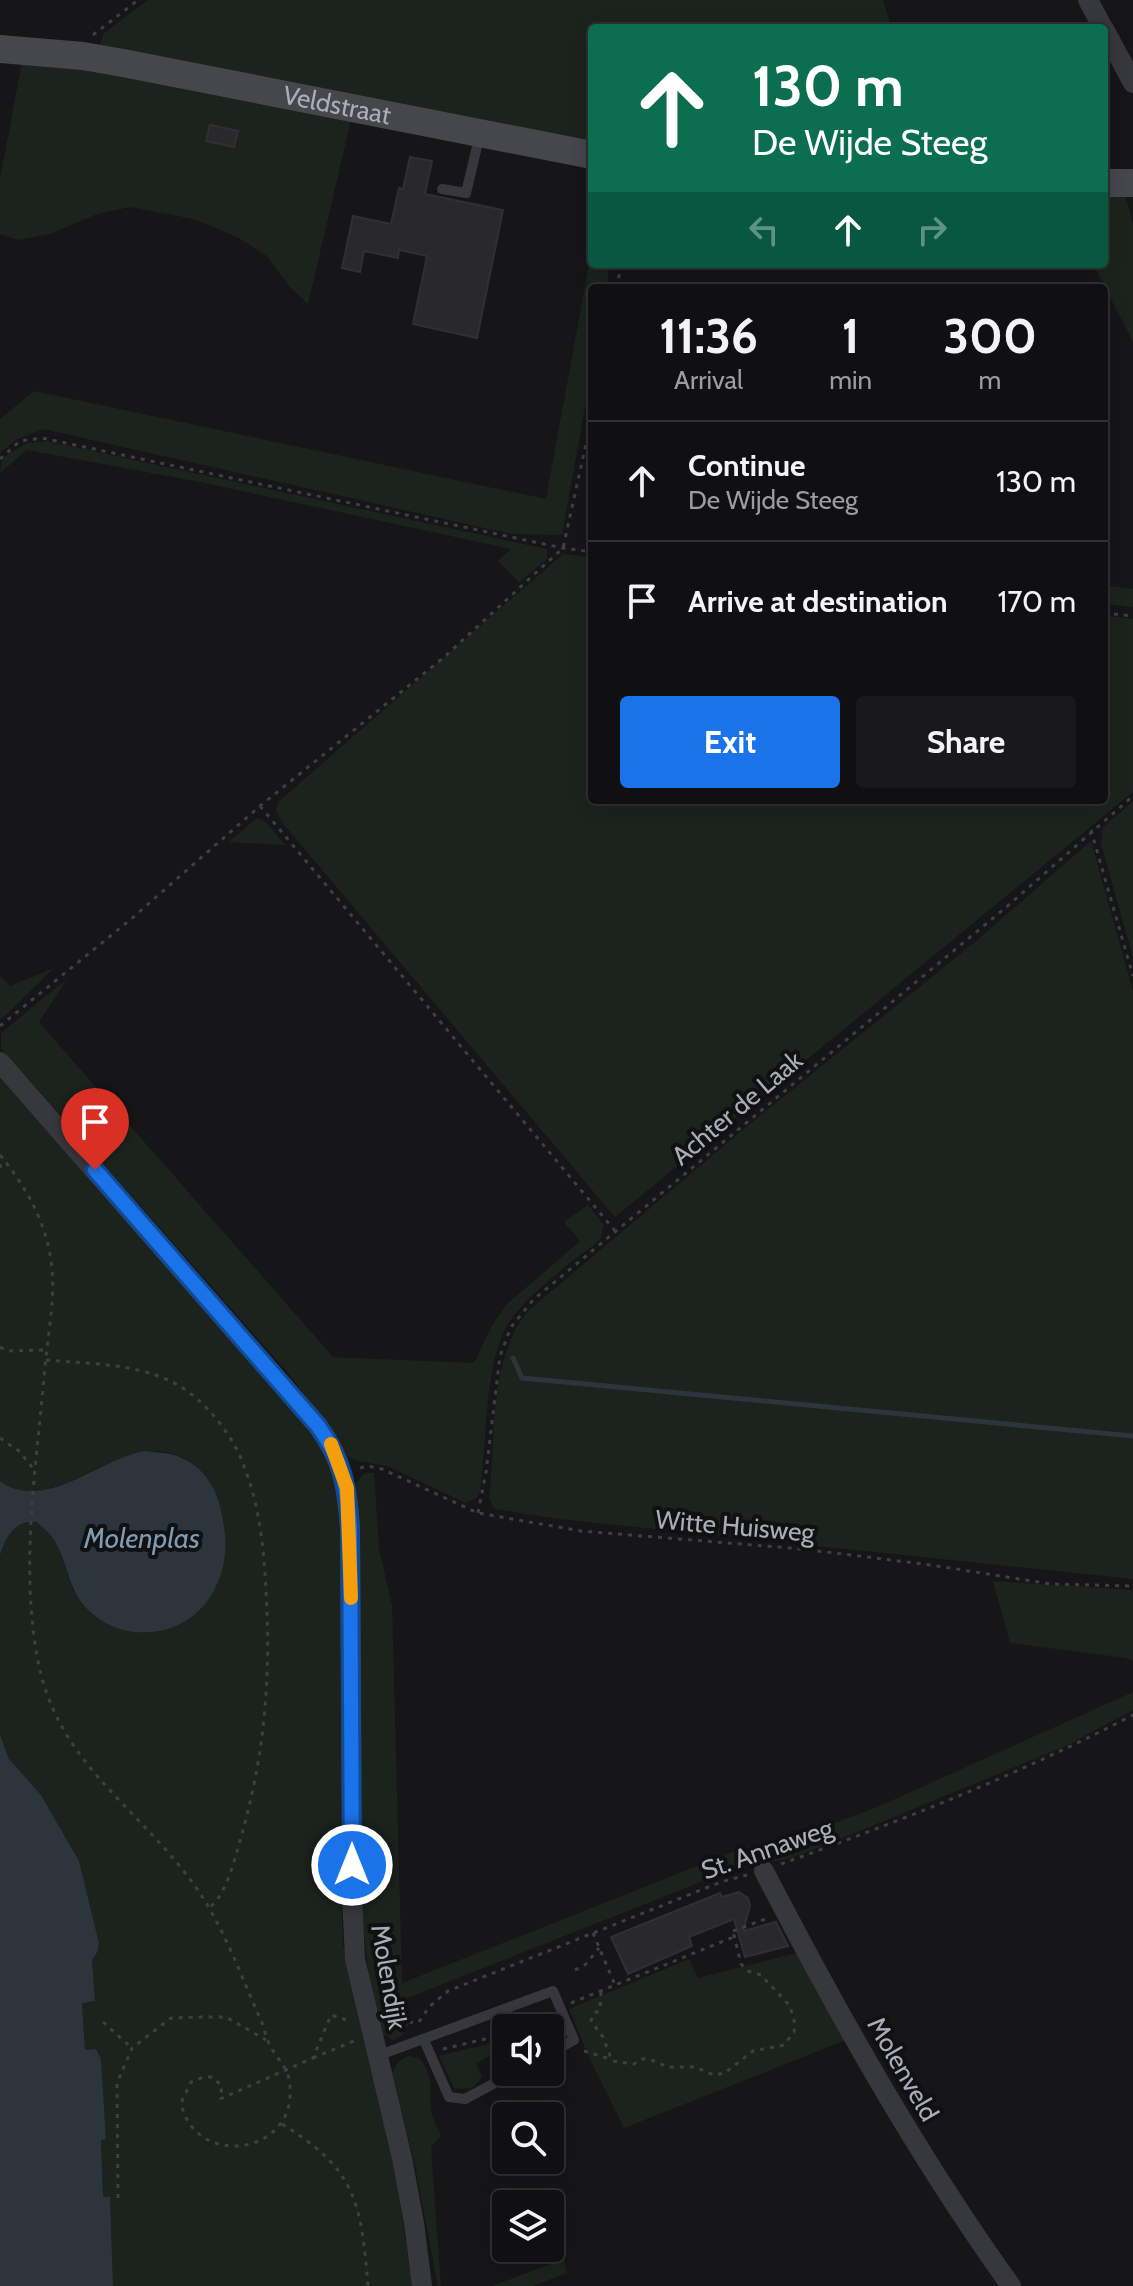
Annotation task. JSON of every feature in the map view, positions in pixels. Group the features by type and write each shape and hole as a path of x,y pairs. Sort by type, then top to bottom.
{"street":[{"path":"1088,0 1102,24"},
{"path":"1108,36 1133,83"},
{"name":"Veldstraat","path":"0,49 83,56 588,154"},
{"path":"1108,183 1133,183"},
{"path":"0,1062 318,1426 333,1448 344,1473"},
{"name":"Molendijk","path":"344,1473 350,1528 355,1959 402,2158 422,2286"},
{"name":"Molenveld","path":"764,1871 852,2034 936,2178 1011,2286"}],"lane":[{"path":"442,189 466,193 480,133"},
{"path":"373,2039 424,2040 553,1991 574,2040 564,2045"},
{"path":"424,2040 449,2097 465,2099 492,2084"}],"path":[{"path":"83,56 93,35 138,0"},
{"path":"0,1026 130,920 260,806 443,658 563,548 588,435"},
{"path":"0,459 20,441 42,438 588,551"},
{"path":"1108,613 1133,616"},
{"name":"Achter de Laak","path":"478,1513 486,1472 497,1371 511,1327 533,1300 1004,909 1133,796"},
{"path":"260,806 616,1232"},
{"path":"1091,830 1133,976"},
{"path":"0,1168 1,1156"},
{"path":"1,1156 26,1189 43,1229 52,1270 51,1316 31,1525 30,1584 35,1642 43,1683 55,1716 79,1756 167,1850 209,1908 268,2042 285,2069 290,2089 282,2124 263,2141 236,2146 218,2143 206,2138 190,2124 181,2103 191,2082 204,2077 219,2081 222,2086 220,2099 285,2069 313,2058 373,2039 362,2025 331,2015 313,2058"},
{"path":"0,1347 8,1351 47,1350"},
{"path":"46,1360 110,1366 150,1374 192,1394 219,1423 234,1446 254,1495 261,1531 268,1633 263,1733 258,1769 239,1842 222,1894 209,1908"},
{"path":"0,1438 19,1451 36,1472"},
{"name":"Witte Huisweg","path":"344,1473 368,1466 382,1469 478,1513 581,1531 802,1549 1051,1584 1133,1586"},
{"name":"St. Annaweg","path":"373,2039 419,2022 429,2007 448,1991 721,1882 764,1871 874,1831 1055,1755 1133,1715"},
{"path":"733,1931 785,1912"},
{"path":"546,2014 731,1938 733,1931"},
{"path":"574,2040 587,2054 626,2065 649,2059 668,2067 695,2067 714,2075 725,2073 753,2051 784,2045 790,2039 795,2024 790,2006 761,1975 748,1971 741,1964 733,1931"},
{"path":"593,1933 615,1986"},
{"path":"575,1970 586,1964 599,1948"},
{"path":"601,1992 600,2010 590,2017 603,2037 610,2059"},
{"path":"118,2198 117,2083 132,2048 171,2018 226,2017 268,2042"},
{"path":"103,2022 132,2048"},
{"path":"424,2040 441,2050 492,2035"},
{"path":"282,2124 328,2156 352,2191 363,2228 368,2286"}],"shaded area":[{"path":"148,0 883,0 891,24 588,24 588,144 99,46 104,33"},
{"path":"22,62 53,64 352,116 308,304 289,286 267,256 239,238 194,219 130,207 97,214 50,234 18,240 0,234 0,179"},
{"path":"1108,189 1123,189 1133,223 1133,342 1108,293 1108,284 1103,284 1095,268 1108,268"},
{"path":"588,268 609,268 607,284 588,284 588,390 562,535 511,534 43,429 17,439 0,453 0,419 34,391 546,499"},
{"path":"46,441 547,549 547,559 519,582 498,561 511,549 200,482 27,450 0,473 2,458 27,443"},
{"path":"563,554 588,557 588,804 1108,804 1108,616 1133,619 1133,792 615,1217 285,826 276,811 278,802"},
{"path":"1108,586 1133,589 1133,607 1108,604"},
{"path":"1133,801 1133,957 1101,844 1103,827"},
{"path":"257,818 266,822 285,845 229,842"},
{"path":"1091,841 1133,991 1133,1579 559,1519 495,1509 489,1499 500,1376 515,1330 528,1311 745,1128 975,942"},
{"path":"54,968 0,1020 0,976 10,986"},
{"path":"67,979 39,1022 333,1357 474,1363 506,1305 580,1241 564,1222 588,1205 604,1225 600,1240 536,1292 506,1327 490,1385 480,1491 476,1498 466,1503 387,1466 357,1461 344,1454 336,1436 289,1374 1,1048 1,1033"},
{"path":"0,1072 314,1433 330,1467 341,1525 343,1945 394,2161 412,2286 113,2286 110,2198 103,2197 101,2140 106,2138 101,2059 85,2050 82,2002 95,2001 92,1960 99,1943 79,1861 41,1795 9,1759 0,1735 0,1555 13,1530 23,1523 37,1522 59,1548 81,1603 116,1628 144,1633 171,1627 193,1612 211,1591 222,1565 225,1535 219,1504 206,1477 193,1464 168,1453 143,1452 119,1459 46,1489 23,1490 0,1481"},
{"path":"365,1473 374,1473 379,1548 392,1606 402,1983 740,1849 823,1827 875,1808 1133,1692 1133,1710 1066,1746 828,1844 785,1860 746,1864 408,1998 408,2026 402,2036 393,2040 379,2031 370,1986 359,1890 354,1485"},
{"path":"993,1581 1133,1590 1133,1661 1010,1643"},
{"path":"800,1952 848,2039 624,2128 569,2009 689,1959 698,1978"},
{"path":"492,2042 492,2055 476,2063 482,2077 466,2089 454,2088 439,2056"},
{"path":"408,2056 419,2058 427,2071 432,2113 441,2136 431,2147 441,2286 438,2286 415,2166 392,2073 399,2061"},
{"path":"564,2259 567,2273 533,2286 492,2286 556,2262 564,2262"}],"water":[{"name":"Molenplas","path":"147,1451 186,1460 206,1477 221,1510 225,1552 218,1582 202,1607 172,1627 155,1632 137,1632 120,1629 88,1610 76,1594 54,1540 37,1522 23,1523 13,1530 0,1555 0,1481 18,1489 36,1491 55,1487 111,1462"},
{"path":"0,1735 9,1759 41,1795 79,1861 99,1943 92,1960 95,2001 82,2003 85,2050 96,2049 101,2059 106,2139 101,2140 103,2197 110,2197 113,2286 0,2286"}],"building":[{"path":"210,125 238,131 234,147 206,141"},
{"path":"410,157 432,161 425,194 503,210 477,338 413,324 427,256 399,250 398,258 364,251 360,272 342,268 353,216 391,224"},
{"path":"739,1892 748,1898 750,1906 743,1931 776,1922 788,1946 745,1957 734,1919 689,1937 692,1946 628,1974 611,1937 720,1893 722,1897"}],"waterway":[{"path":"513,1358 522,1378 1133,1436"}],"slow traffic":[{"path":"331,1444 347,1488 351,1598"}],"route":[{"path":"95,1170 318,1426 333,1448 344,1473 350,1528 352,1865"}]}
